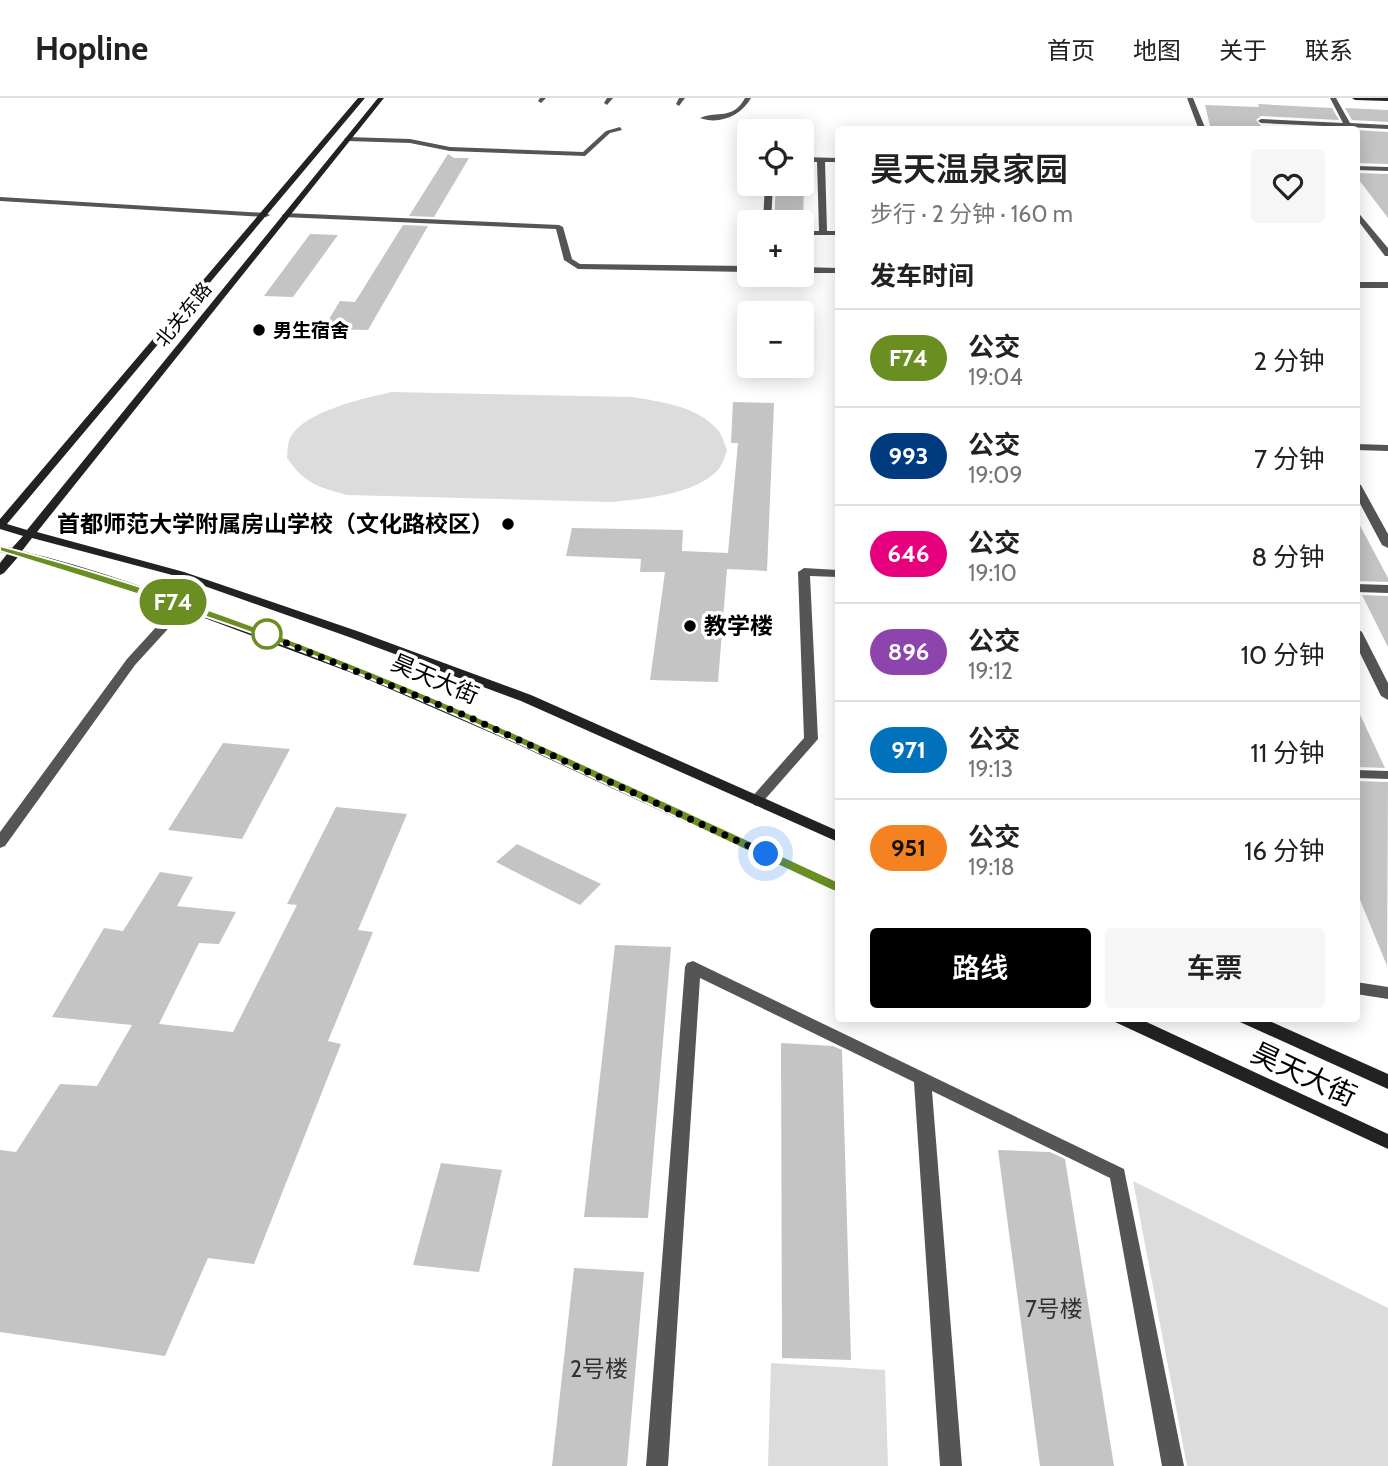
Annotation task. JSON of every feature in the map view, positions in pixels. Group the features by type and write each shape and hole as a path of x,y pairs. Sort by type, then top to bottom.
{"main road":[{"name":"北关东路","path":"0,526 266,215 362,98"},
{"name":"北关东路","path":"0,571 7,550 29,532 381,98"},
{"path":"1355,98 1388,99"},
{"name":"昊天大街","path":"0,526 180,575 353,634 526,698 835,836"},
{"name":"昊天大街","path":"7,550 284,640 469,717 835,887"},
{"name":"昊天大街","path":"1130,1022 1388,1142"},
{"name":"昊天大街","path":"1255,1022 1388,1082"}],"street":[{"path":"703,118 737,114 742,111 748,98"},
{"path":"1189,98 1201,126"},
{"path":"1333,98 1348,125"},
{"path":"1261,121 1388,127"},
{"path":"348,139 410,141 450,149 585,154 608,132 620,128"},
{"path":"814,159 835,160"},
{"path":"821,159 823,233"},
{"path":"1360,169 1388,169"},
{"path":"0,199 266,215"},
{"path":"286,215 559,227 568,260 578,266 737,269"},
{"path":"1360,217 1388,254"},
{"path":"814,233 835,233"},
{"path":"814,270 835,271"},
{"path":"1360,285 1388,285"},
{"path":"1360,447 1388,448"},
{"path":"1360,492 1388,545"},
{"path":"756,801 811,739 804,572 835,573"},
{"path":"1360,588 1388,589"},
{"path":"0,843 131,662 183,605"},
{"path":"1360,640 1388,696"},
{"path":"1360,774 1388,775"},
{"path":"657,1466 692,967 1118,1174 1173,1466"},
{"path":"1360,989 1388,993"},
{"path":"922,1079 951,1466"}],"shaded area":[{"path":"392,392 633,397 678,406 699,415 719,431 727,450 718,470 696,485 668,494 611,502 347,495 306,479 287,458 289,441 295,431 306,422 334,408"},
{"path":"1133,1181 1388,1308 1388,1466 1187,1466"},
{"path":"771,1363 885,1370 888,1466 768,1466"}],"building":[{"path":"1258,104 1332,108 1339,120 1261,116 1256,120 1261,126 1210,126 1205,105 1259,107"},
{"path":"1345,108 1388,110 1388,122 1352,120"},
{"path":"1360,130 1388,132 1388,164 1360,163"},
{"path":"448,154 454,158 469,158 434,217 409,216"},
{"path":"1360,173 1388,174 1388,218 1360,181"},
{"path":"775,196 804,196 803,210 775,210"},
{"path":"403,225 428,226 368,330 323,329 340,301 355,302"},
{"path":"310,234 338,235 293,297 264,296"},
{"name":"教学楼","path":"733,402 774,403 767,571 727,569 718,682 650,680 665,572 640,572 641,559 566,556 572,528 683,530 682,551 728,553 738,443 731,443"},
{"path":"1360,526 1388,578 1388,582 1360,581"},
{"path":"1362,595 1388,596 1388,647"},
{"path":"1360,715 1385,768 1360,767"},
{"path":"223,743 290,749 242,839 168,830"},
{"path":"1360,781 1388,782 1387,966 1360,900"},
{"path":"336,807 407,814 358,930 373,932 328,1041 341,1044 254,1264 208,1258 165,1356 0,1332 0,1150 16,1152 60,1084 97,1086 132,1025 52,1017 104,928 123,931 160,872 193,877 177,906 236,912 219,944 199,943 159,1024 233,1032 297,905 287,904"},
{"path":"517,844 601,884 580,905 496,862"},
{"path":"615,945 671,947 648,1218 584,1217"},
{"path":"781,1043 833,1046 842,1050 851,1360 782,1358"},
{"path":"998,1150 1050,1152 1065,1159 1114,1466 1040,1466"},
{"path":"441,1163 502,1170 479,1272 413,1265"},
{"path":"574,1268 644,1272 627,1466 552,1466"}],"bus line":[{"name":"F74","path":"0,549 134,588 298,646 469,717 835,887"}],"place":[{"name":"男生宿舍","path":"259,330"},
{"name":"首都师范大学附属房山学校（文化路校区）","path":"508,524"},
{"name":"教学楼","path":"690,626"}],"route":[{"path":"267,634 259,632 469,717 766,854"}]}
